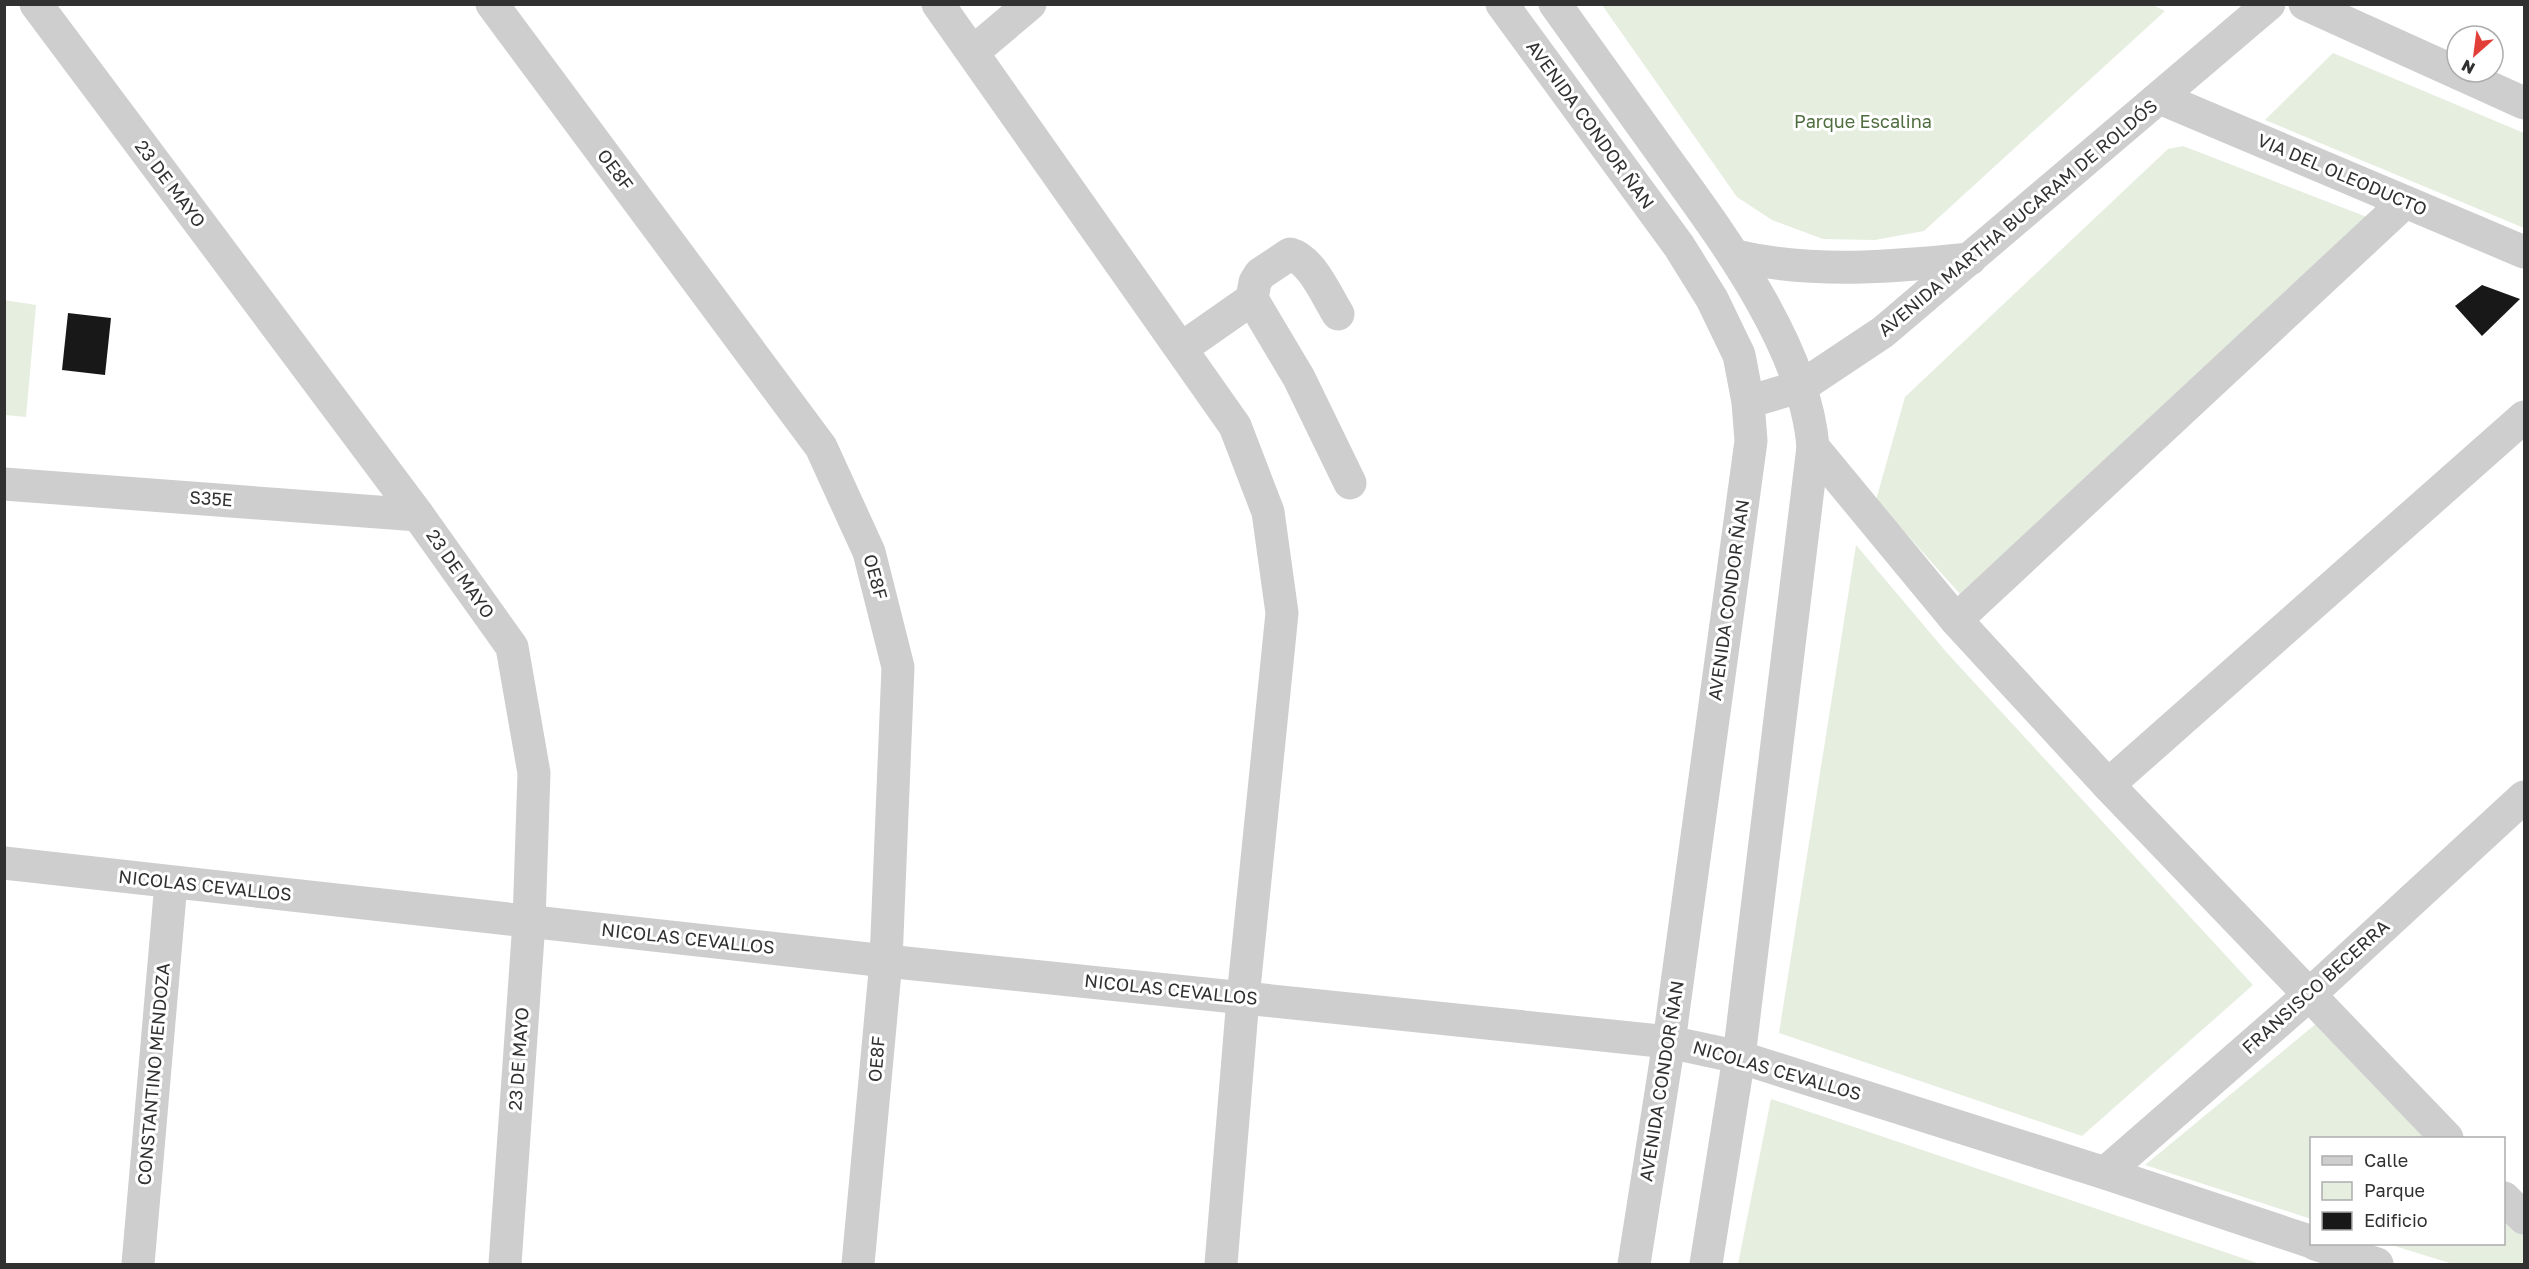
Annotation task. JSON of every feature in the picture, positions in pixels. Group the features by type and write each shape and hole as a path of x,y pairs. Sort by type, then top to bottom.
{"street":[{"name":"23 DE MAYO","path":"36,4 418,515 512,647 534,774 529,922 505,1264"},
{"name":"OE8F","path":"492,4 821,447 869,552 898,667 886,961 858,1264"},
{"path":"938,4 1235,426 1268,512 1282,613 1243,998 1221,1264"},
{"name":"AVENIDA CONDOR ÑAN","path":"1502,4 1679,246 1712,299 1739,355 1748,402 1751,441 1669,1042 1634,1264"},
{"path":"1555,4 1736,256 1802,386 1811,424 1813,447 1739,1057 1706,1264"},
{"name":"AVENIDA MARTHA BUCARAM DE ROLDÓS","path":"1748,402 1802,386 1883,333 2269,4"},
{"path":"2305,4 2523,100"},
{"path":"973,52 1020,11"},
{"name":"VIA DEL OLEODUCTO","path":"2160,98 2524,252"},
{"path":"1956,620 2405,202"},
{"path":"1338,314 1307,266 1290,254 1260,274 1255,282 1252,299 1299,378 1350,483"},
{"path":"1736,256 1775,265 1866,269 1970,259"},
{"path":"1182,348 1252,299"},
{"path":"2108,785 2524,417"},
{"path":"1813,447 1956,620 2108,785 2446,1137"},
{"name":"S35E","path":"4,484 418,515"},
{"name":"FRANSISCO BECERRA","path":"2105,1173 2309,995 2524,797"},
{"name":"NICOLAS CEVALLOS","path":"4,863 886,961 1669,1042 1739,1057 2105,1173 2310,1242"},
{"name":"CONSTANTINO MENDOZA","path":"138,1264 171,883"},
{"name":"NICOLAS CEVALLOS","path":"2319,1245 2377,1264"}],"green space":[{"name":"Parque Escalina","path":"2151,4 2165,11 1924,231 1875,240 1823,239 1772,220 1737,197 1602,5"},
{"path":"2333,53 2524,133 2524,228 2265,120"},
{"path":"2183,146 2367,217 1960,594 1876,500 1905,397 2168,149"},
{"path":"4,300 36,305 26,417 5,415"},
{"path":"1856,545 1948,654 2253,985 2082,1136 1779,1033"},
{"path":"2317,1023 2429,1137 2310,1137 2310,1219 2145,1165"},
{"path":"1771,1099 2260,1264 1738,1264"},
{"path":"2505,1215 2524,1235 2524,1264 2453,1264 2391,1245 2505,1245"}],"building":[{"path":"2482,285 2520,299 2482,336 2455,306"},
{"path":"68,313 111,318 105,375 62,370"}]}
